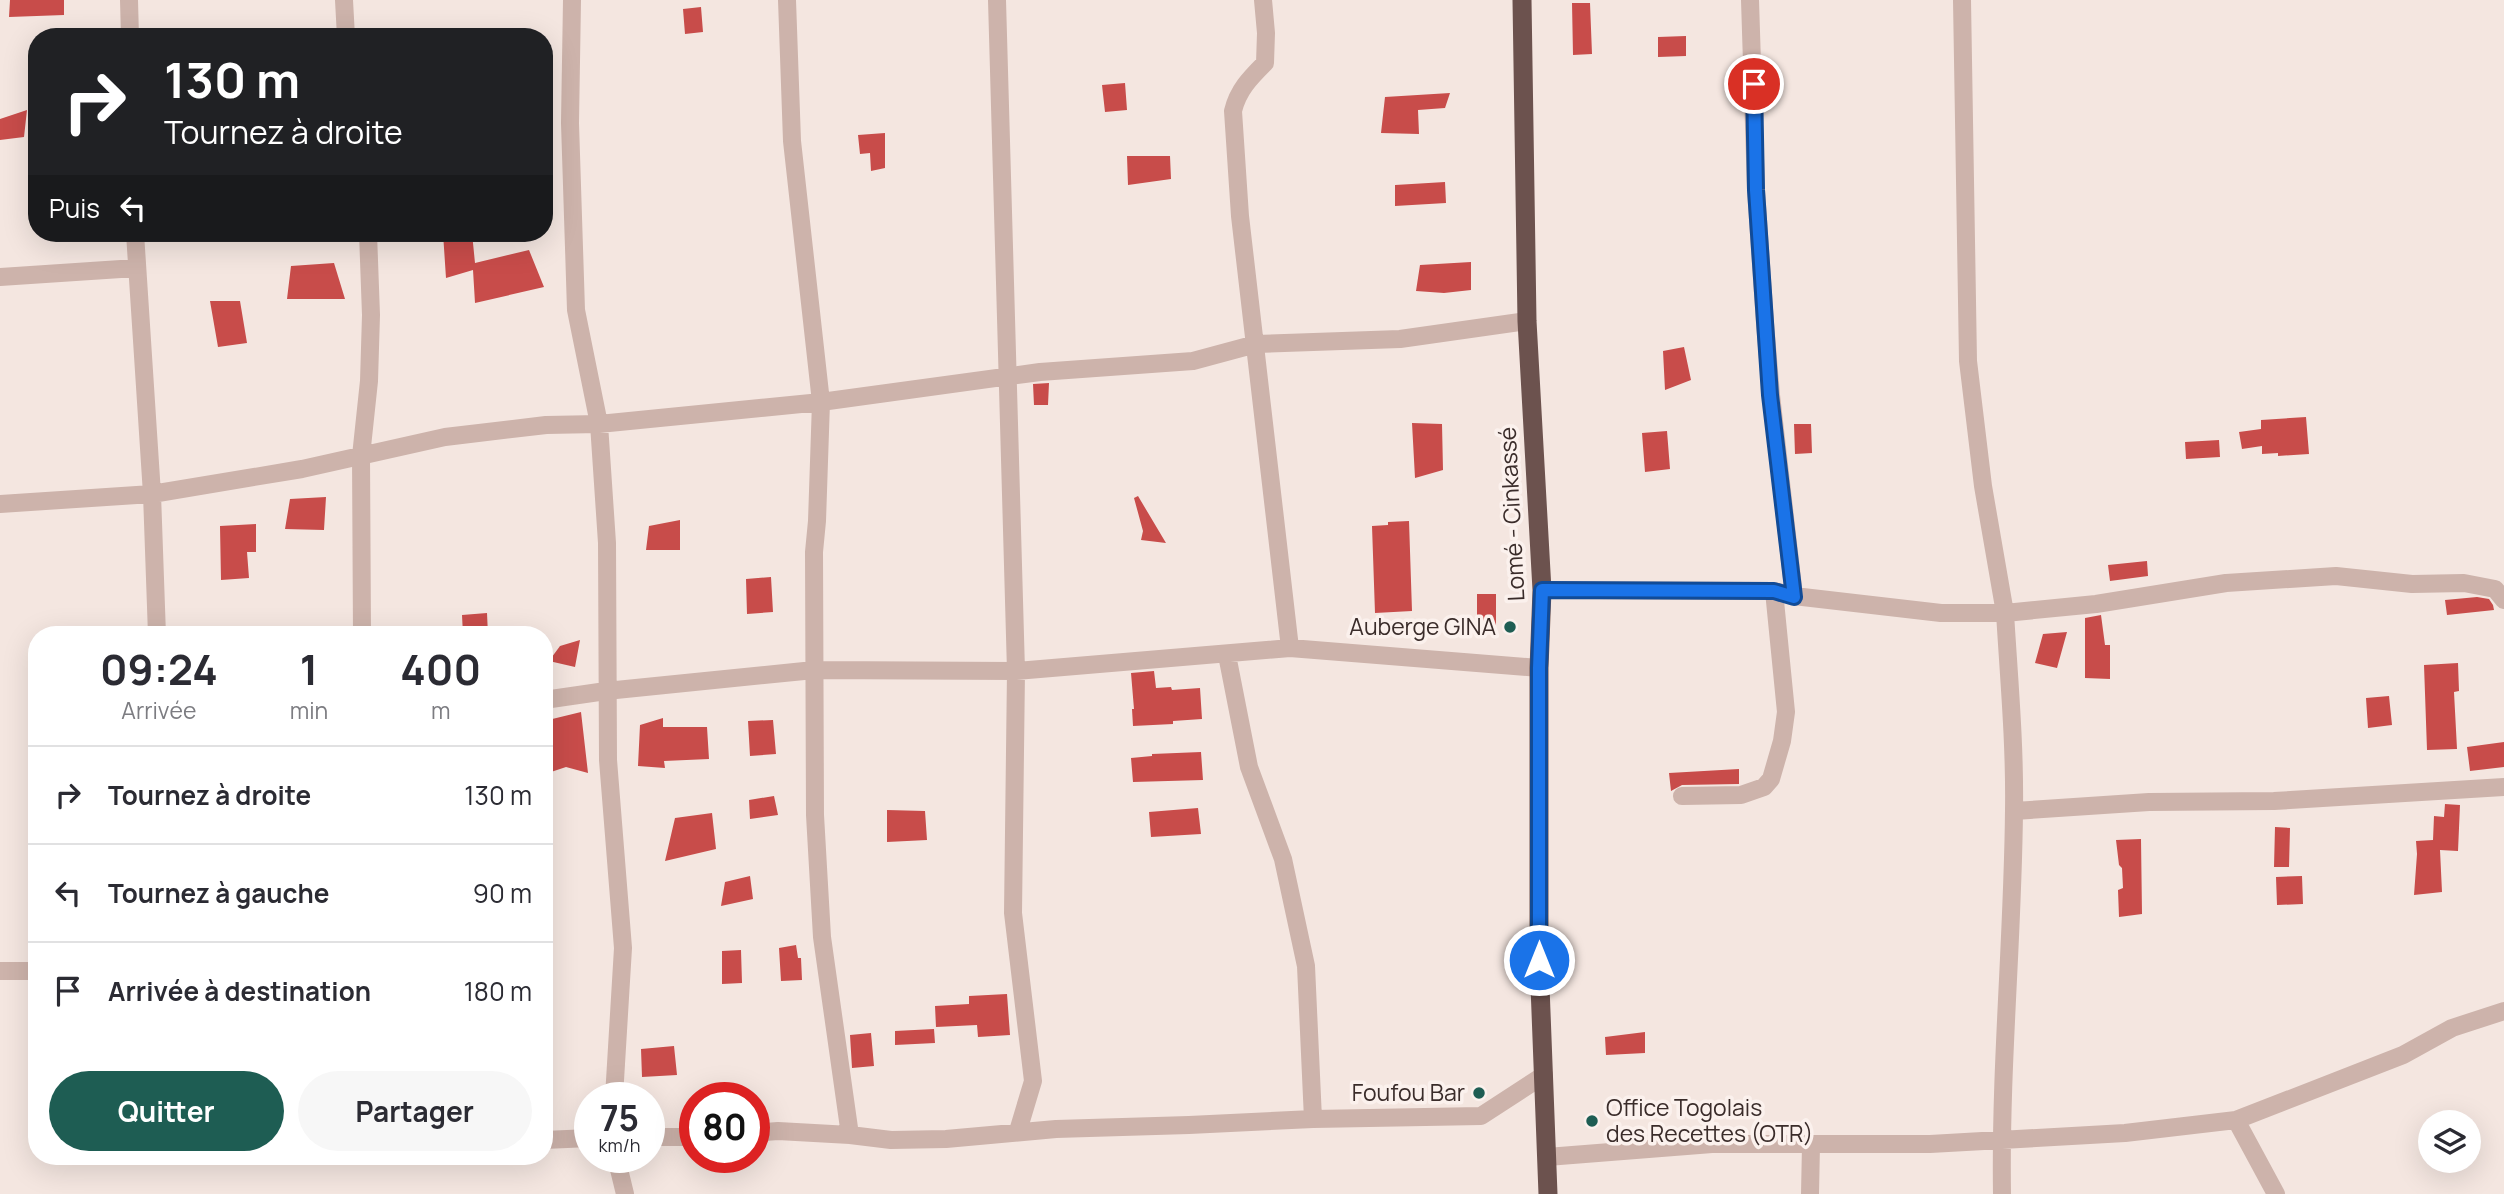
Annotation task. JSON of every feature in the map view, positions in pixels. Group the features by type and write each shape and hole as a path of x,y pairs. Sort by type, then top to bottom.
{"highway":[{"name":"Lomé - Cinkassé","path":"1522,0 1527,321 1542,590 1539,668 1539,960 1548,1194"}],"street":[{"path":"129,0 130,28"},
{"path":"344,0 346,28"},
{"path":"572,0 570,123 576,310 599,424 607,543 608,760 623,948 615,1082"},
{"path":"787,0 792,141 821,402 814,552 815,815 822,937 850,1135"},
{"path":"997,0 1016,671 1013,914 1033,1081 1018,1131"},
{"path":"1263,0 1265,63 1247,80 1237,96 1233,111 1240,216 1290,648"},
{"path":"1750,0 1756,190 1770,395 1794,597"},
{"path":"1962,0 1968,361 1983,486 2005,613 2012,710 2014,811 2001,1140 2002,1194"},
{"path":"135,242 152,494 157,626"},
{"path":"362,626 361,456 369,381 371,315 368,242"},
{"path":"0,277 136,268"},
{"path":"0,504 152,494 261,476 444,437 546,425 599,424 821,402 1040,372 1192,361 1256,344 1400,339 1527,321"},
{"path":"1542,590 1774,591 1794,597 1941,613 2005,613 2095,604 2226,583 2336,576 2412,584 2464,583 2495,589 2504,600"},
{"path":"1682,796 1741,795 1764,788 1770,779 1782,741 1786,712 1774,591"},
{"path":"553,699 814,670 1016,671 1290,648 1539,668"},
{"path":"1227,655 1249,767 1283,859 1306,966 1313,1119"},
{"path":"2014,811 2149,802 2274,800 2504,787"},
{"path":"0,971 28,971"},
{"path":"1547,1157 1712,1144 1930,1144 2125,1133 2236,1120 2403,1055 2452,1028 2504,1011"},
{"path":"770,1132 850,1135 891,1140 946,1139 1018,1131 1313,1119 1481,1116 1544,1074"},
{"path":"2236,1120 2276,1194"},
{"path":"553,1140 574,1139"},
{"path":"1810,1194 1811,1144"},
{"path":"619,1173 625,1194"}],"building":[{"path":"10,0 64,0 64,15 9,17"},
{"path":"1572,3 1590,3 1592,54 1573,55"},
{"path":"701,7 703,32 685,34 683,9"},
{"path":"1686,36 1686,56 1658,57 1658,37"},
{"path":"1125,83 1127,110 1105,112 1102,85"},
{"path":"1450,93 1445,108 1418,110 1419,134 1381,133 1385,97"},
{"path":"27,110 24,137 0,140 0,119"},
{"path":"885,133 885,168 871,171 870,153 860,154 858,135"},
{"path":"1127,156 1170,156 1171,179 1128,185"},
{"path":"1445,182 1446,203 1395,206 1395,185"},
{"path":"444,242 473,242 475,263 529,250 544,287 475,303 473,270 446,278"},
{"path":"1471,262 1471,290 1444,293 1416,291 1420,265"},
{"path":"334,263 345,299 287,299 291,266"},
{"path":"210,301 240,301 247,343 218,347"},
{"path":"1684,347 1691,380 1665,390 1663,351"},
{"path":"1049,383 1048,405 1034,405 1033,384"},
{"path":"2306,417 2309,454 2262,454 2262,446 2242,449 2239,432 2261,429 2261,420"},
{"path":"1412,423 1442,424 1443,470 1415,478"},
{"path":"1794,424 1811,424 1812,453 1795,454"},
{"path":"1667,431 1670,469 1645,472 1642,433"},
{"path":"2219,440 2220,457 2186,459 2185,442"},
{"path":"1138,496 1166,543 1141,540 1143,531 1134,498"},
{"path":"326,497 324,530 285,529 290,499"},
{"path":"680,520 680,550 646,550 649,526"},
{"path":"1409,521 1412,611 1375,613 1372,526"},
{"path":"256,524 256,552 247,552 249,578 221,580 220,526"},
{"path":"2147,561 2148,576 2110,581 2108,565"},
{"path":"771,577 773,612 747,614 746,579"},
{"path":"1477,594 1496,594 1496,633 1477,633"},
{"path":"2477,597 2489,599 2494,610 2447,615 2445,600"},
{"path":"487,613 488,626 463,626 462,615"},
{"path":"2101,615 2105,645 2110,645 2110,679 2085,678 2085,618"},
{"path":"2067,632 2057,668 2035,663 2043,634"},
{"path":"580,640 575,667 553,662 553,656 560,646"},
{"path":"2458,663 2459,691 2454,692 2457,749 2427,750 2424,665"},
{"path":"1154,671 1156,688 1200,688 1202,719 1133,726 1131,673"},
{"path":"2389,696 2392,725 2368,728 2366,698"},
{"path":"581,712 588,773 566,767 553,771 553,719"},
{"path":"663,718 663,727 707,727 709,759 664,761 665,768 638,766 640,725"},
{"path":"773,720 776,754 750,756 748,721"},
{"path":"2504,742 2504,767 2470,771 2467,747"},
{"path":"1201,752 1203,780 1133,782 1131,758 1152,754"},
{"path":"1739,769 1739,784 1682,785 1671,791 1669,773"},
{"path":"774,796 778,815 750,819 749,800"},
{"path":"2445,804 2460,805 2458,851 2440,850 2442,892 2414,895 2416,841 2433,840 2434,816 2444,817"},
{"path":"1198,808 1201,834 1151,837 1149,812"},
{"path":"887,810 925,811 927,840 887,842"},
{"path":"712,813 716,849 665,861 675,818"},
{"path":"2275,827 2290,828 2289,867 2274,867"},
{"path":"2141,839 2142,914 2119,917 2118,890 2123,888 2116,840"},
{"path":"750,876 753,899 721,906 725,882"},
{"path":"2302,876 2303,904 2277,905 2276,877"},
{"path":"796,945 798,958 801,958 802,980 781,981 779,948"},
{"path":"741,950 742,983 722,984 722,951"},
{"path":"1007,994 1010,1035 978,1037 977,1025 936,1027 935,1006 969,1004 969,996"},
{"path":"934,1029 935,1043 895,1045 895,1031"},
{"path":"1645,1032 1645,1053 1606,1055 1605,1037"},
{"path":"871,1033 874,1066 852,1068 850,1035"},
{"path":"674,1046 677,1075 642,1077 641,1049"}],"place":[{"name":"Auberge GINA","path":"1510,627"},
{"name":"Foufou Bar","path":"1479,1093"},
{"name":"Office Togolais des Recettes (OTR)","path":"1592,1121"}],"route":[{"path":"1539,960 1539,668 1542,590 1774,591 1794,597 1770,395 1756,190 1754,84"}]}
